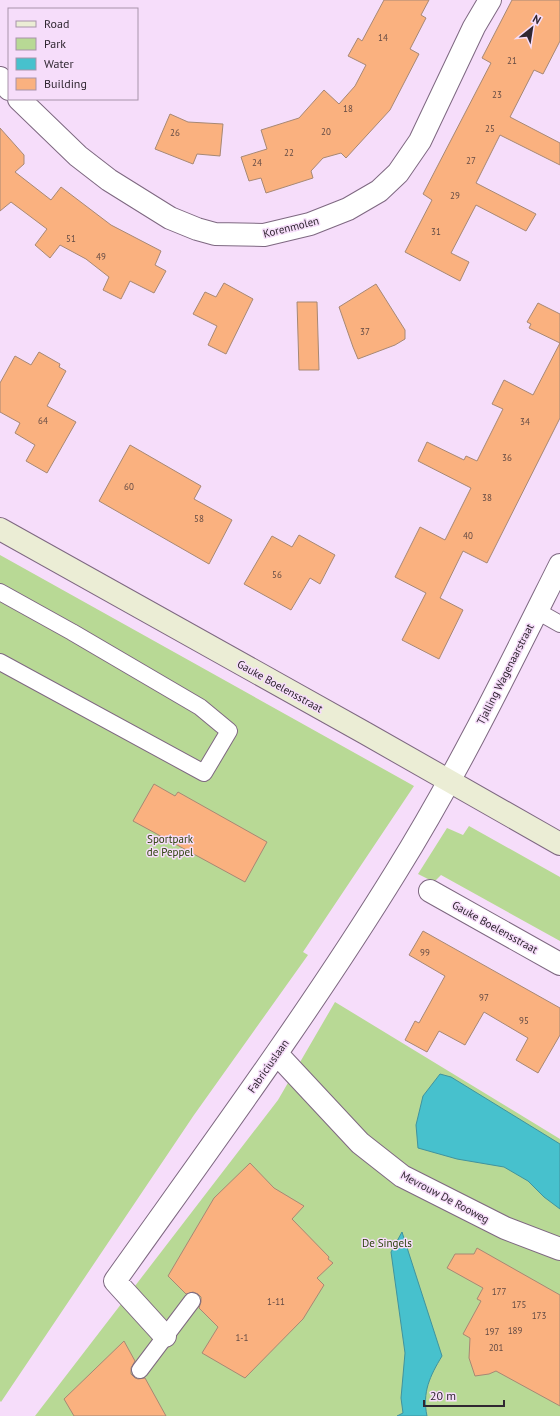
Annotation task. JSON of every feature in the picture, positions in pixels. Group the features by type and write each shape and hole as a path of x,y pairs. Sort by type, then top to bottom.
{"main road":[{"name":"Gauke Boelensstraat","path":"0,529 560,844"}],"street":[{"name":"Korenmolen","path":"20,100 78,156 109,180 170,218 197,229 215,234 264,235 310,224 348,210 379,191 398,173 420,141 474,27 490,0"},
{"path":"0,78 8,88"},
{"name":"Tjalling Wagenaarstraat","path":"450,782 560,565"},
{"name":"Fabriciuslaan","path":"165,1336 115,1281 277,1054 396,872 450,782"},
{"name":"Gauke Boelensstraat","path":"430,891 560,964"},
{"name":"Mevrouw De Rooweg","path":"277,1054 360,1143 402,1176 505,1228 560,1249"}],"lane":[{"path":"0,592 72,632 200,707 228,731 204,773 0,662"},
{"path":"537,611 560,624"},
{"path":"140,1370 192,1301"}],"green space":[{"name":"Sportpark de Peppel","path":"0,555 414,786 303,952 308,955 194,1115 1,1402 0,1401"},
{"path":"469,826 560,877 560,941 441,875 434,882 418,874 447,828 463,835"},
{"name":"De Singels","path":"335,1002 560,1139 560,1416 35,1416 278,1100"}],"water":[{"path":"440,1074 451,1077 560,1144 560,1209 544,1197 528,1181 504,1167 457,1159 418,1148 416,1125 423,1096"},
{"path":"402,1232 442,1356 434,1370 426,1392 427,1416 397,1416 403,1413 401,1398 405,1353 391,1252"}],"building":[{"path":"384,0 429,0 421,15 426,18 410,49 419,54 390,110 346,158 341,153 323,158 311,171 313,178 266,193 261,178 249,181 241,157 267,149 261,130 299,118 324,90 339,104 355,86 366,65 348,56 358,38 362,41"},
{"path":"512,0 560,0 560,41 543,74 534,70 510,117 560,143 560,165 500,135 476,183 536,214 526,231 476,205 451,253 469,262 460,281 405,252 432,200 423,194 491,63 482,58"},
{"path":"170,114 188,122 223,124 220,156 197,154 193,164 155,149"},
{"path":"0,128 24,155 24,164 15,172 51,200 61,187 111,225 161,251 155,265 166,271 154,293 130,281 121,299 103,290 109,277 86,259 60,245 50,258 35,245 47,229 11,202 0,211"},
{"path":"224,283 253,299 226,354 208,345 217,326 193,314 205,292 216,297"},
{"path":"376,284 405,330 405,339 395,345 358,359 339,307"},
{"path":"297,302 317,302 319,370 299,370"},
{"path":"538,303 560,314 560,343 529,328 531,324 527,322"},
{"path":"560,343 560,418 487,563 463,551 440,598 463,610 439,659 402,640 426,593 395,577 420,527 445,540 471,488 418,461 427,442 464,460 466,456 477,461 503,409 492,404 504,380 533,395"},
{"path":"39,352 60,364 59,367 66,371 47,406 76,422 47,473 26,461 35,445 15,433 20,423 0,412 0,383 15,356 31,365"},
{"path":"130,445 201,486 194,499 232,520 209,564 99,501"},
{"path":"299,535 335,555 320,584 310,578 291,610 244,584 272,536 292,547"},
{"path":"154,784 175,796 178,792 267,842 245,882 133,821"},
{"path":"423,931 560,1008 560,1035 538,1073 516,1060 528,1038 484,1012 465,1045 439,1031 427,1052 405,1040 415,1021 419,1023 445,976 409,955"},
{"path":"250,1163 274,1188 304,1206 292,1219 333,1263 317,1278 324,1285 303,1319 245,1378 202,1353 218,1327 199,1308 201,1297 193,1292 186,1294 168,1276 214,1198"},
{"path":"477,1248 560,1295 560,1406 496,1371 489,1374 475,1376 469,1358 470,1338 463,1334 481,1301 477,1299 483,1288 447,1268 455,1254 474,1254"},
{"path":"124,1341 135,1361 131,1368 131,1374 138,1379 145,1378 166,1416 74,1416 64,1399"}]}
